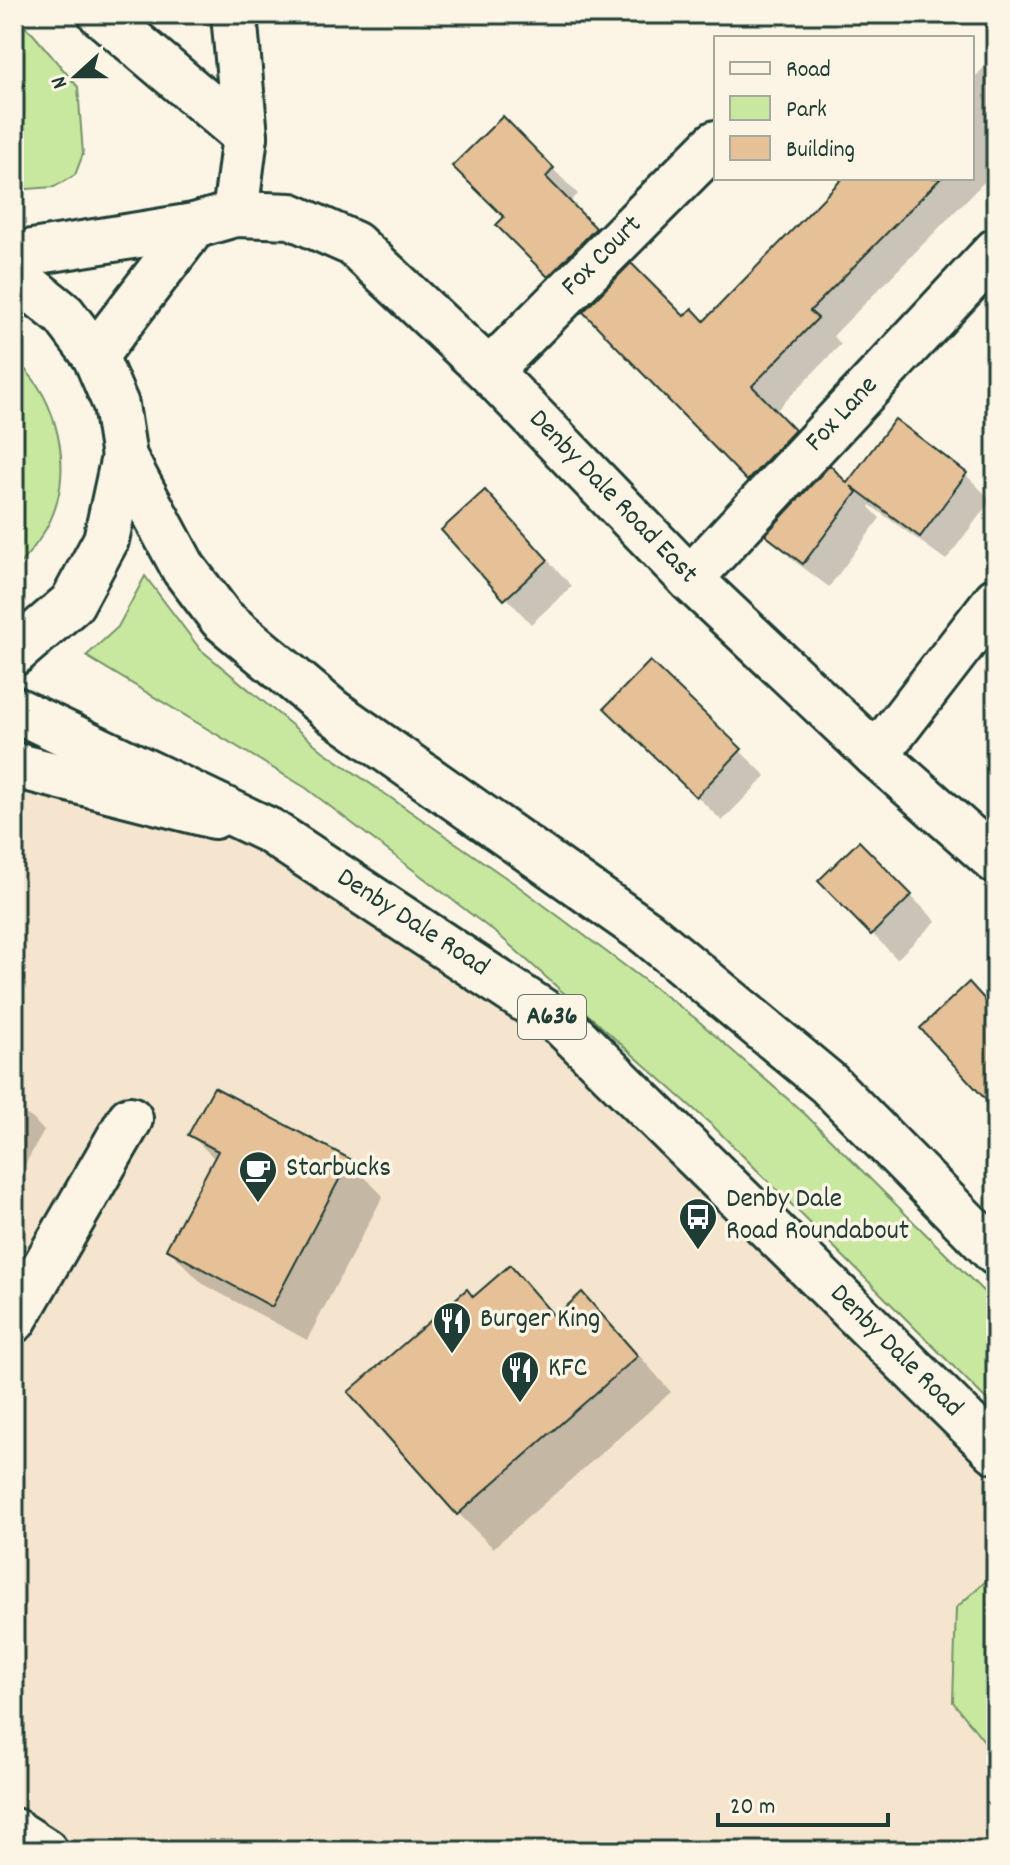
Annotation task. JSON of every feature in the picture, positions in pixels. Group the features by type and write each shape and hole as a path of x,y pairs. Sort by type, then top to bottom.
{"street":[{"path":"101,14 245,136"},
{"path":"95,356 215,220 245,136 234,14"},
{"name":"Fox Court","path":"489,371 714,145"},
{"name":"Denby Dale Road East","path":"14,255 215,220 291,216 354,244 489,371 690,579 876,755 996,861"},
{"name":"Fox Lane","path":"690,579 996,251"},
{"path":"14,278 64,315 95,356 116,405 124,457 184,569 222,619 333,712 646,932 828,1083 996,1253"},
{"path":"14,653 72,603 106,540 124,457"},
{"path":"876,755 996,600"},
{"name":"Denby Dale Road","path":"14,709 270,831 562,1024 996,1451"},
{"path":"14,765 270,831"},
{"path":"14,1320 130,1119"},
{"path":"14,1831 45,1851"}],"shaded area":[{"path":"14,733 270,831 562,1024 996,1451 996,1572 956,1608 953,1702 996,1756 996,1851 14,1851"}],"green space":[{"path":"14,17 33,34 78,87 83,154 75,175 54,187 14,190"},
{"path":"14,359 28,372 48,405 55,424 61,463 57,502 50,521 34,547 14,570"},
{"path":"145,576 200,649 323,751 518,886 695,1018 805,1114 996,1304 996,1409 715,1128 501,937 306,788 86,656 118,627"},
{"path":"996,1572 996,1756 953,1702 956,1608"}],"building":[{"path":"503,116 554,168 546,177 596,228 548,277 496,225 504,217 452,166"},
{"path":"841,180 939,180 810,311 818,318 752,386 795,430 747,481 583,312 631,263 684,316 692,308 704,321"},
{"path":"895,419 967,473 920,537 851,486 857,492 803,564 765,535 830,465 847,483"},
{"path":"485,490 548,560 504,600 441,530"},
{"path":"650,661 742,749 696,797 604,708"},
{"path":"859,841 912,895 871,935 818,881"},
{"path":"969,982 996,1012 996,1111 920,1028"},
{"name":"Starbucks","path":"214,1087 350,1159 272,1307 166,1249 218,1151 188,1135"},
{"path":"510,1265 555,1317 582,1292 638,1356 457,1515 348,1392 467,1289 473,1297"}],"place":[{"name":"Starbucks","path":"258,1204"},
{"name":"Denby Dale Road Roundabout","path":"698,1251"},
{"name":"Burger King","path":"452,1355"},
{"name":"KFC","path":"520,1404"}]}
